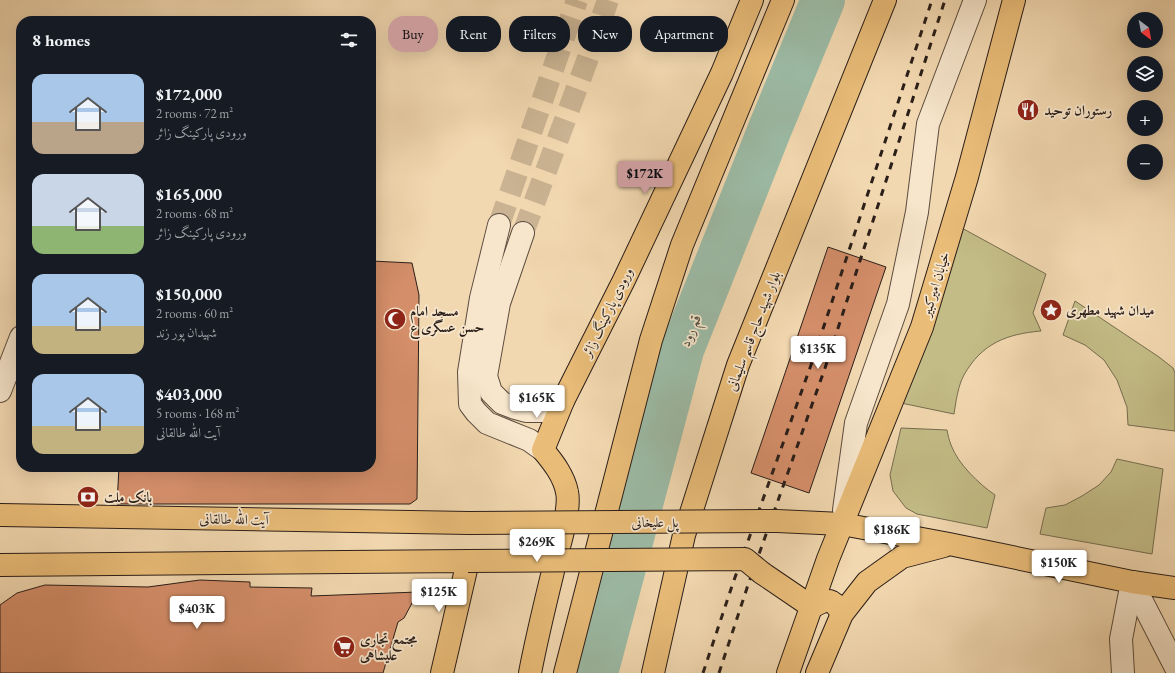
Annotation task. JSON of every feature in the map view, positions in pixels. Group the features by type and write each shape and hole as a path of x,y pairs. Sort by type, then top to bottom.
{"main road":[{"name":"ورودی پارکینگ زائر","path":"543,450 563,401 624,280 722,73 752,0"},
{"path":"565,673 650,340 682,246 783,0"},
{"name":"بلوار شهید حاج قاسم سلیمانی","path":"653,673 684,535 738,365 885,0"},
{"name":"خیابان امیرکبیر","path":"788,673 828,559 922,327 967,177 1014,0"},
{"path":"530,673 567,511 568,493 563,478 543,450"},
{"name":"آیت الله طالقانی","path":"0,515 469,523"},
{"name":"پل علیخانی","path":"469,523 777,521 842,524 1132,582 1175,588"},
{"path":"817,673 842,614 867,582 902,557 948,544"},
{"path":"2,566 745,559 762,573 812,607 825,600 830,600 837,606 842,614"},
{"path":"442,673 468,562"}],"street":[{"path":"842,524 856,423 898,304 917,212 928,124 975,0"},
{"path":"499,225 481,298 469,372 470,404 487,422 529,440 543,450"},
{"path":"522,233 499,303 486,376 491,392 502,403 526,411 547,411 563,401"},
{"path":"0,390 16,350"},
{"path":"476,412 491,392"},
{"path":"1132,582 1175,666"},
{"path":"1123,673 1121,639 1132,582"}],"shaded area":[{"path":"960,227 1046,274 1033,313 1041,331 1029,332 1006,338 996,342 979,355 971,364 962,379 954,414 901,403"},
{"path":"1075,301 1173,368 1175,373 1175,431 1128,425 1127,407 1117,380 1104,360 1085,345 1063,335"},
{"path":"901,428 947,430 954,452 964,466 982,485 995,495 987,528 917,514 906,508 893,491 890,475"},
{"path":"1117,459 1163,469 1152,554 1040,534 1046,508 1065,505 1099,485 1111,472"}],"building":[{"path":"828,247 886,267 809,493 751,473"},
{"name":"مسجد امام حسن عسگری ع","path":"376,261 412,263 419,295 417,499 410,504 117,504 119,472 376,472"},
{"path":"200,580 250,582 250,587 312,588 311,596 418,592 404,618 398,622 383,673 0,673 0,605 17,593 45,585 148,587"}],"waterway":[{"name":"قم رود","path":"596,673 682,350 823,0"}],"tunnel":[{"path":"499,225 577,0"},
{"path":"523,233 608,0"}],"railway":[{"path":"703,673 733,583 811,365 932,0"},
{"path":"719,673 747,588 825,368 945,0"}],"place":[{"name":"رستوران توحید","path":"1028,110"},
{"name":"میدان شهید مطهری","path":"1051,310"},
{"name":"مسجد امام حسن عسگری ع","path":"395,319"},
{"name":"بانک ملت","path":"88,497"},
{"name":"مجتمع تجاری علیشاهی","path":"344,647"}]}
